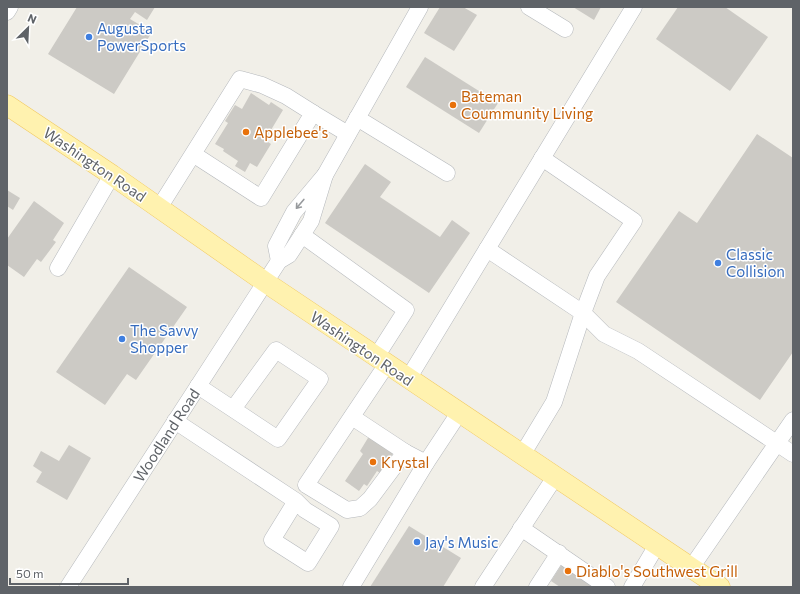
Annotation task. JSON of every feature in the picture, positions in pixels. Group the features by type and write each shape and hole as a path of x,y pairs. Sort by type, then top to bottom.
{"main road":[{"name":"Washington Road","path":"7,105 112,175 265,282 720,587"}],"street":[{"path":"7,12 10,7"},
{"path":"529,7 565,29"},
{"path":"408,378 634,7"},
{"path":"279,261 276,246 290,218 325,175 418,8"},
{"path":"158,208 240,79 262,85 286,96 348,134"},
{"path":"193,154 261,198 313,113"},
{"path":"357,118 447,173"},
{"path":"522,455 554,402 583,313 597,276 634,221 542,158"},
{"path":"58,268 112,175"},
{"name":"Woodland Road","path":"68,587 265,282 279,261 289,255 311,221 325,175"},
{"path":"302,235 406,310 382,361 352,417 306,485 347,510 360,508 370,499 405,452"},
{"path":"487,250 583,313 604,334 638,351 793,454"},
{"path":"198,386 235,406 278,439 320,379 276,350 235,406"},
{"path":"351,587 426,463 459,413"},
{"path":"352,417 405,452 426,463"},
{"path":"692,568 793,420"},
{"path":"175,421 296,501"},
{"path":"482,587 555,477"},
{"path":"521,528 607,587"},
{"path":"632,587 657,545"},
{"path":"538,587 559,553"}],"building":[{"name":"Augusta PowerSports","path":"77,7 155,7 147,20 135,12 130,19 152,32 114,94 48,54"},
{"path":"440,7 463,7 477,15 454,51 424,33"},
{"path":"573,7 601,7 594,20"},
{"path":"678,7 725,7 768,37 730,91 656,39"},
{"path":"425,57 498,103 479,133 406,87"},
{"name":"Applebee's","path":"251,93 269,105 271,102 283,110 265,140 271,144 257,167 250,163 245,172 235,166 238,161 223,151 224,149 215,144 228,123 225,121 235,105 242,109"},
{"name":"Classic Collision","path":"757,134 793,158 793,352 760,400 616,302 679,211 697,223"},
{"path":"365,164 391,182 380,197 440,237 452,220 470,233 429,293 325,223"},
{"path":"7,190 20,198 13,210 7,206"},
{"path":"34,201 64,223 53,240 56,242 41,262 37,259 24,277 7,265 7,239"},
{"name":"The Savvy Shopper","path":"129,267 187,307 136,380 127,374 105,405 56,372"},
{"name":"Krystal","path":"371,433 396,449 380,473 377,471 367,486 364,484 359,491 345,481 363,454 360,451"},
{"path":"69,445 91,458 67,500 36,482 42,472 33,466 41,451 59,461"},
{"name":"Jay's Music","path":"409,526 461,558 443,587 370,587"},
{"name":"Diablo's Southwest Grill","path":"564,561 603,587 560,587 551,581"}],"place":[{"name":"Augusta PowerSports","path":"89,37"},
{"name":"Bateman Coummunity Living","path":"453,105"},
{"name":"Applebee's","path":"246,132"},
{"name":"Classic Collision","path":"718,263"},
{"name":"The Savvy Shopper","path":"122,339"},
{"name":"Krystal","path":"373,462"},
{"name":"Jay's Music","path":"417,542"},
{"name":"Diablo's Southwest Grill","path":"568,571"}]}
